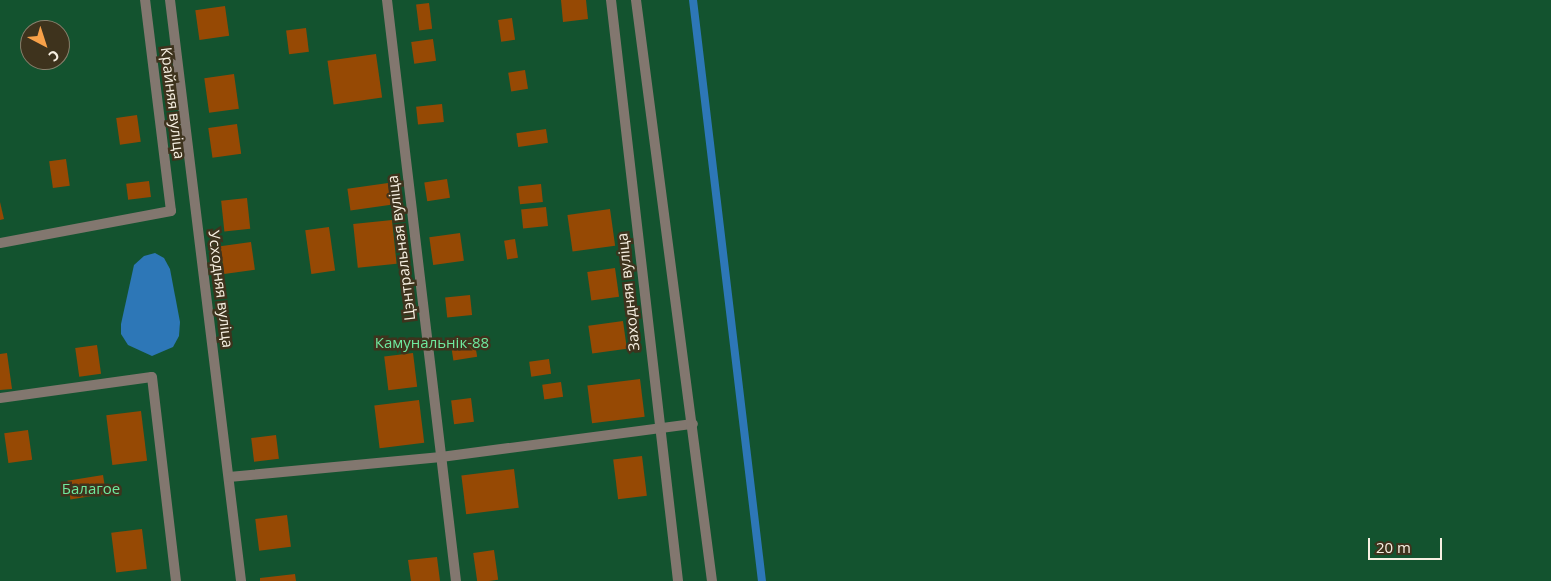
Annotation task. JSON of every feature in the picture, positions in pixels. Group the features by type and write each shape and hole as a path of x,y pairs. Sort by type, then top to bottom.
{"street":[{"name":"Крайняя вуліца","path":"0,243 171,211 145,0"},
{"name":"Усходняя вуліца","path":"170,0 241,581"},
{"name":"Цэнтральная вуліца","path":"387,0 456,581"},
{"name":"Заходняя вуліца","path":"611,0 658,430 678,581"},
{"path":"636,0 693,424 712,581"},
{"path":"0,398 152,377 176,581"},
{"path":"229,477 442,457 693,424"}],"green space":[{"path":"0,0 1551,0 1551,581 0,581"}],"water":[{"path":"155,253 164,258 170,269 180,322 179,336 173,347 152,356 128,345 121,334 121,324 134,265 144,256"}],"building":[{"path":"561,0 586,0 588,19 563,22"},
{"path":"429,3 432,29 419,30 416,5"},
{"path":"225,6 229,36 199,40 195,10"},
{"path":"512,18 515,40 501,42 498,20"},
{"path":"306,28 309,52 289,54 286,30"},
{"path":"433,39 436,61 414,64 411,42"},
{"path":"376,54 382,98 334,104 327,61"},
{"path":"525,70 528,89 511,91 508,73"},
{"path":"234,74 239,109 209,113 204,78"},
{"path":"442,104 444,122 418,125 416,107"},
{"path":"137,115 141,142 120,145 116,118"},
{"path":"237,124 241,154 212,158 208,128"},
{"path":"546,129 548,143 518,147 516,133"},
{"path":"66,159 70,186 53,188 49,161"},
{"path":"447,179 450,198 427,201 424,183"},
{"path":"149,181 151,197 128,200 126,184"},
{"path":"388,183 391,205 350,210 347,189"},
{"path":"541,184 543,202 520,204 518,186"},
{"path":"247,198 250,229 224,232 221,201"},
{"path":"0,202 4,219 0,220"},
{"path":"546,207 548,226 523,229 521,210"},
{"path":"610,209 615,246 573,252 567,215"},
{"path":"392,220 397,264 358,268 353,224"},
{"path":"329,227 335,271 311,274 305,230"},
{"path":"460,233 464,261 433,265 429,237"},
{"path":"515,239 518,258 507,259 504,241"},
{"path":"251,242 255,270 224,274 220,246"},
{"path":"615,268 619,297 591,301 587,272"},
{"path":"470,295 472,315 447,318 445,298"},
{"path":"623,321 627,349 592,354 588,326"},
{"path":"474,337 477,357 453,361 450,341"},
{"path":"97,345 101,374 79,377 75,348"},
{"path":"7,353 12,389 0,390 0,354"},
{"path":"413,353 417,387 388,390 384,357"},
{"path":"549,359 551,374 531,377 529,362"},
{"path":"640,379 645,417 592,423 587,385"},
{"path":"561,382 563,397 544,399 542,385"},
{"path":"471,398 474,422 454,424 451,400"},
{"path":"419,400 424,443 380,448 374,405"},
{"path":"141,411 147,461 112,465 106,415"},
{"path":"28,430 32,460 8,463 4,433"},
{"path":"276,435 279,459 254,462 251,438"},
{"path":"642,456 647,496 618,499 613,460"},
{"path":"514,469 519,508 466,514 461,475"},
{"path":"103,475 106,494 70,499 67,481"},
{"path":"287,515 291,547 259,551 255,519"},
{"path":"142,529 147,569 116,572 111,533"},
{"path":"494,550 498,580 477,581 473,553"},
{"path":"437,557 440,581 411,581 408,560"},
{"path":"295,574 296,581 260,581 260,578"}],"waterway":[{"path":"693,0 762,581"}],"park label":[{"name":"Камунальнік-88","path":"432,343"},
{"name":"Балагое","path":"91,489"}]}
